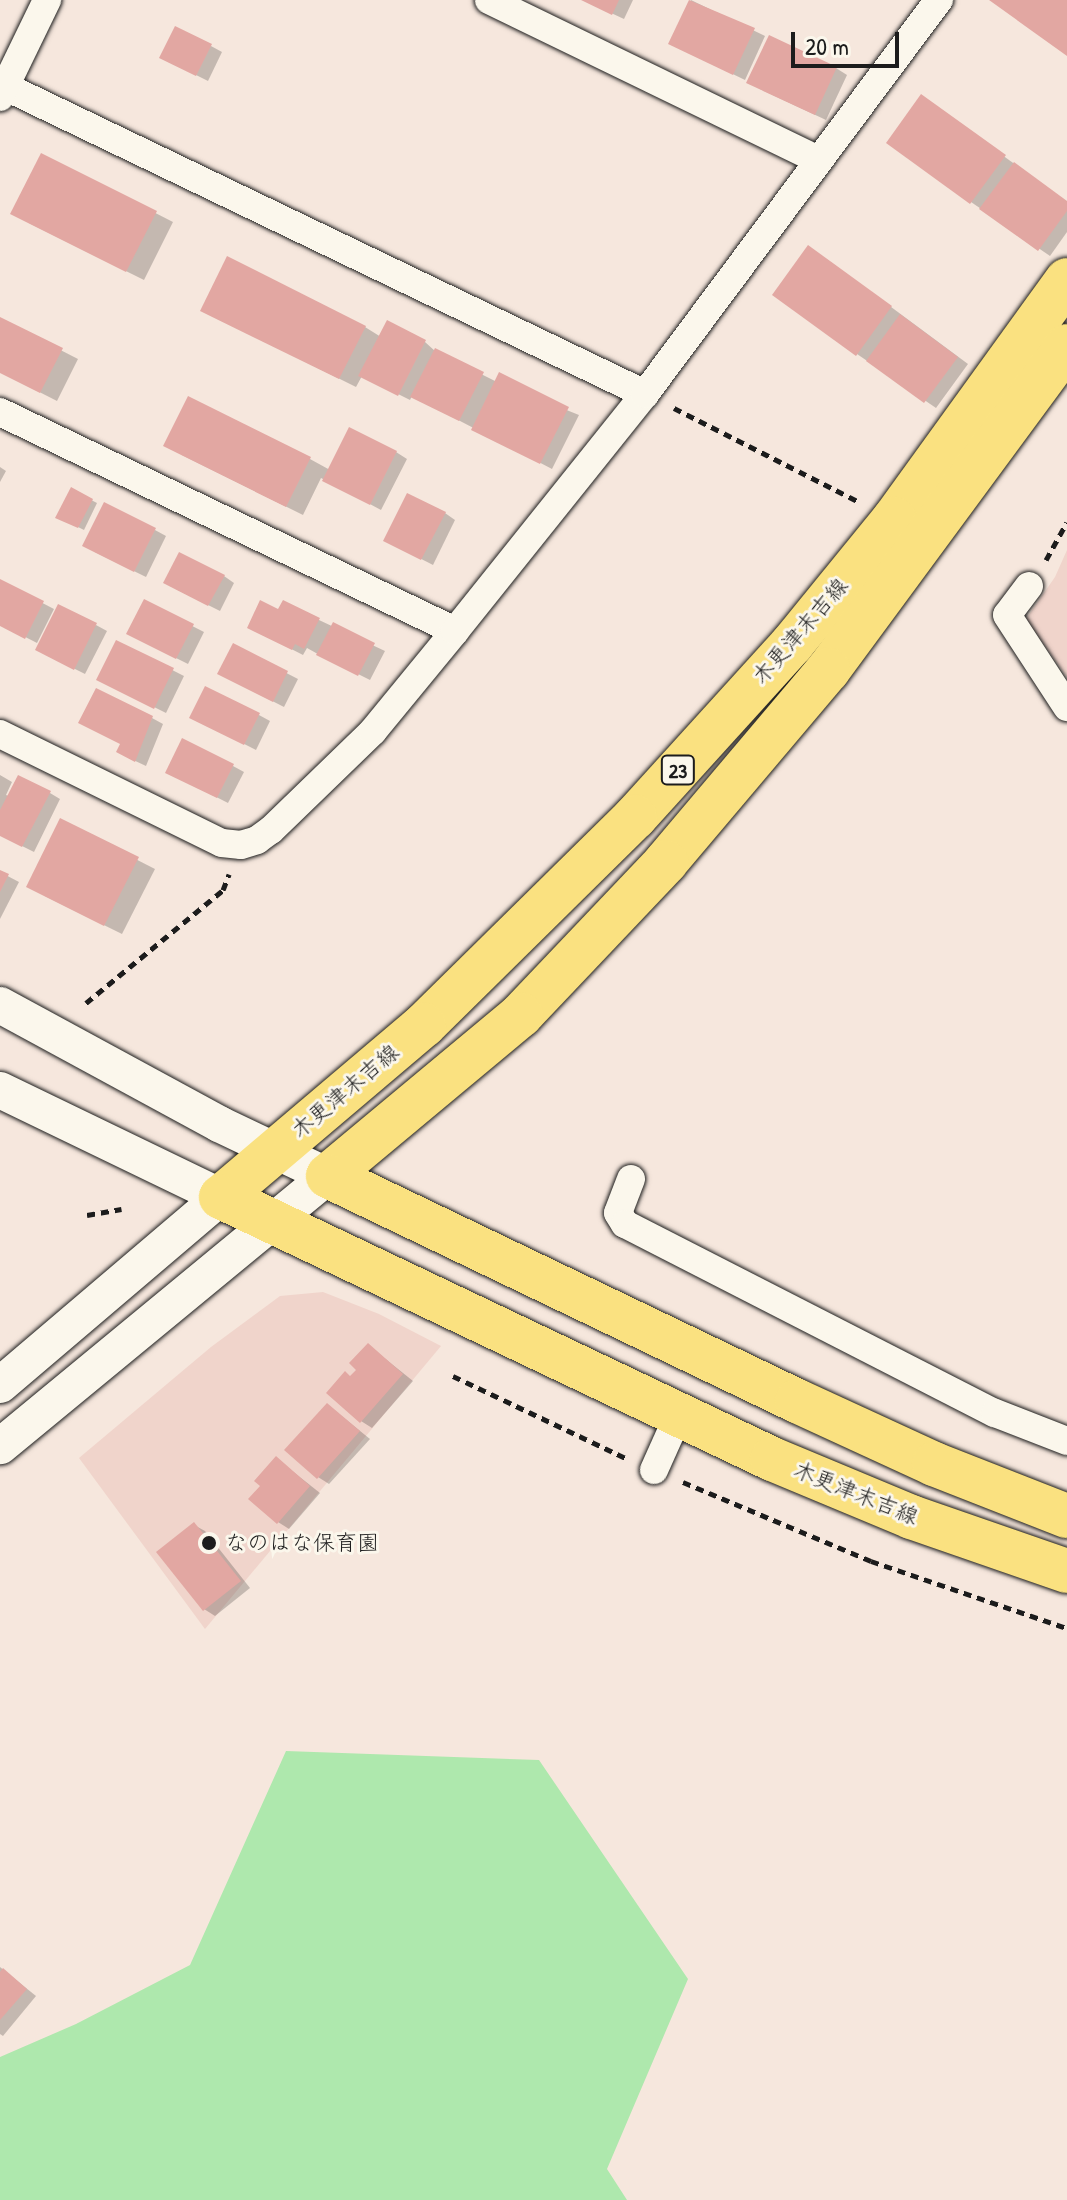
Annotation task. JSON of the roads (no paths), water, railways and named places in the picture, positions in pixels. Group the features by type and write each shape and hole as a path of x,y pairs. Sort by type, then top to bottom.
{"main road":[{"name":"木更津末吉線","path":"1067,280 894,519 792,644 635,817 424,1025 221,1197 772,1459 911,1517 1067,1571"},
{"name":"木更津末吉線","path":"328,1176 521,1015 666,862 828,670 1067,346"},
{"path":"328,1176 797,1401 934,1464 1067,1516"}],"street":[{"path":"47,0 2,89 645,394"},
{"path":"489,0 818,160"},
{"path":"0,734 222,843 241,845 257,840 271,830 373,731 455,631 645,394 939,0"},
{"path":"0,412 455,631"},
{"path":"1029,586 1007,615 1067,707"},
{"path":"0,1005 219,1124 328,1176 0,1446"},
{"path":"0,1090 221,1197 0,1385"},
{"path":"631,1179 618,1213 625,1224 995,1413 1067,1441"},
{"path":"654,1470 679,1414"}],"place":[{"name":"なのはな保育園","path":"209,1543"}]}
